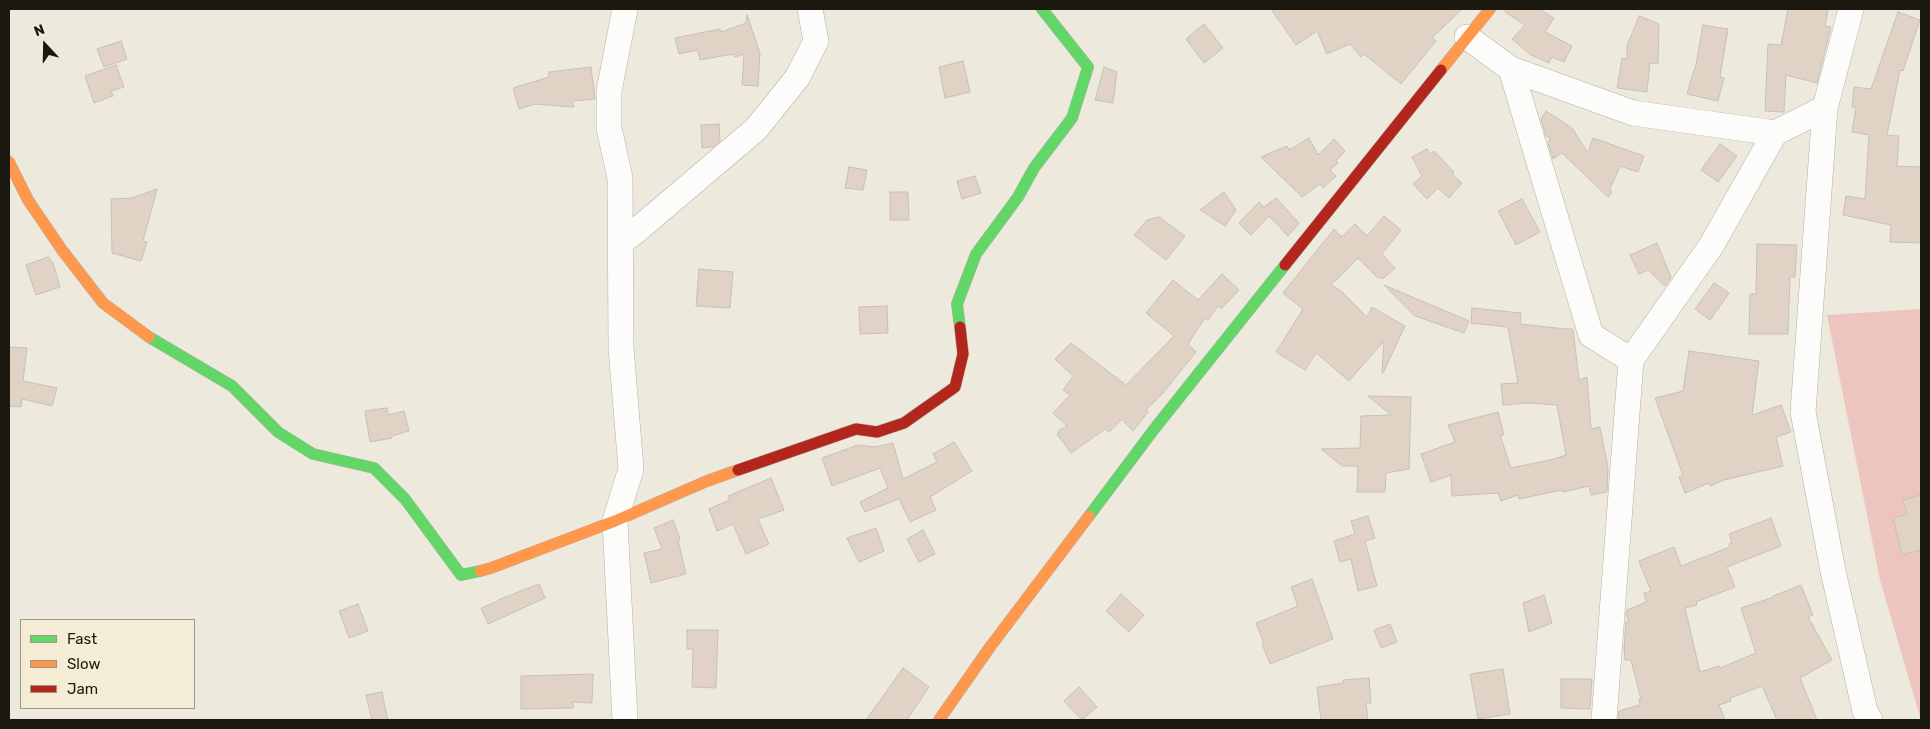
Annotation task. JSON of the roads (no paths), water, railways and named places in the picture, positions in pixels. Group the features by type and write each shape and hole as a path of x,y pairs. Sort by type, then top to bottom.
{"street":[{"path":"625,9 609,100 609,128 620,178 621,348 631,469 615,521 625,720"},
{"path":"620,243 644,225 762,122 797,78 816,41 810,9"},
{"path":"9,162 28,200 62,250 103,303 153,340 232,386 278,432 313,454 374,468 405,499 461,575 491,568 615,521 707,481 856,429 877,432 904,423 954,387 963,354 957,304 976,254 1018,197 1034,168 1072,118 1088,68 1042,9"},
{"path":"939,720 990,647 1155,428 1490,9"},
{"path":"1851,9 1825,108 1803,412 1833,571 1865,711 1870,720"},
{"path":"1467,37 1511,69 1633,113 1775,133"},
{"path":"1511,69 1591,335 1630,360"},
{"path":"1604,720 1630,360 1711,246 1775,133 1825,108"}]}
